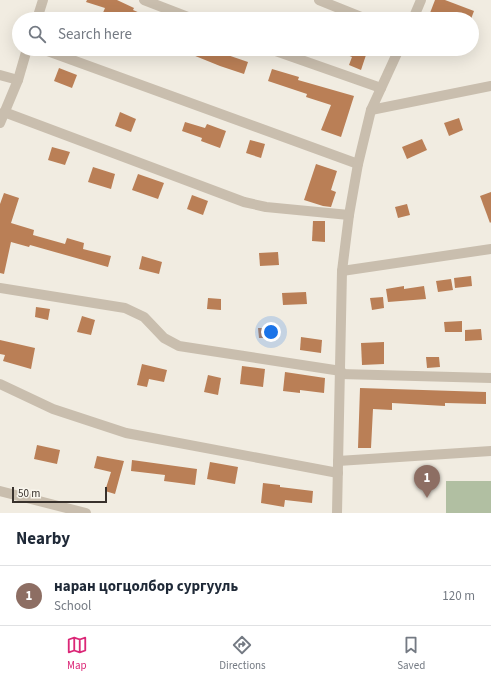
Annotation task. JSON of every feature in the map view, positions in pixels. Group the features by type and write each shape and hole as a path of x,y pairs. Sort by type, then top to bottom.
{"street":[{"path":"39,12 42,0"},
{"path":"144,0 175,12"},
{"path":"319,0 349,12"},
{"path":"416,12 421,0"},
{"path":"0,123 18,80 25,56"},
{"path":"61,56 358,164"},
{"path":"290,56 381,88"},
{"path":"338,513 342,271 349,214 358,164 371,110 396,56"},
{"path":"0,75 18,80"},
{"path":"371,110 491,86"},
{"path":"4,112 244,202 266,206 349,214"},
{"path":"342,271 491,249"},
{"path":"0,288 125,308 144,317 164,338 179,346 340,373 491,378"},
{"path":"0,384 53,409 126,433 338,474"},
{"path":"338,461 491,451"},
{"path":"0,491 86,513"}],"green space":[{"path":"446,481 491,481 491,513 446,513"}],"building":[{"path":"87,0 117,0 134,8 133,10 138,12 103,12 105,8 86,2"},
{"path":"435,0 445,0 474,11 474,12 430,12"},
{"path":"195,56 230,56 248,62 244,74"},
{"path":"350,56 366,56 361,70 349,65 352,57"},
{"path":"59,68 77,75 72,88 54,81"},
{"path":"272,69 299,77 298,80 354,96 341,137 321,130 331,105 306,97 307,94 268,81"},
{"path":"120,112 136,119 131,132 115,126"},
{"path":"459,118 463,130 449,136 444,123"},
{"path":"185,122 205,128 207,124 226,131 220,148 201,141 202,138 182,131"},
{"path":"422,139 427,150 407,159 402,147"},
{"path":"250,140 265,144 261,158 246,153"},
{"path":"52,147 70,152 65,165 48,160"},
{"path":"316,164 337,171 331,190 336,192 331,207 304,200"},
{"path":"93,167 115,174 111,189 88,182"},
{"path":"138,174 164,183 158,199 132,190"},
{"path":"491,192 491,222 490,223 480,196"},
{"path":"4,193 19,198 11,223 34,230 33,235 65,244 67,238 84,243 83,249 111,256 108,267 30,245 29,247 11,242 4,274 0,273 0,204"},
{"path":"192,195 208,201 203,215 187,209"},
{"path":"407,204 410,215 398,218 395,207"},
{"path":"313,221 325,221 325,242 312,241"},
{"path":"278,252 279,265 260,266 259,253"},
{"path":"142,256 162,262 159,274 139,269"},
{"path":"471,276 472,286 455,288 454,278"},
{"path":"451,279 453,290 438,292 436,281"},
{"path":"404,286 404,289 424,286 426,299 388,302 386,289"},
{"path":"306,292 307,304 283,305 282,293"},
{"path":"383,297 384,308 372,310 370,298"},
{"path":"208,298 221,299 221,310 207,309"},
{"path":"36,307 50,309 48,320 35,317"},
{"path":"82,316 95,320 91,335 77,332"},
{"path":"462,321 462,332 445,332 444,322"},
{"path":"258,328 272,328 272,338 259,338"},
{"path":"481,329 482,340 465,341 465,330"},
{"path":"301,337 322,340 321,353 300,350"},
{"path":"0,340 35,348 31,369 3,361 5,355 0,354"},
{"path":"384,342 384,364 362,365 361,343"},
{"path":"426,357 439,357 440,367 427,368"},
{"path":"142,364 167,370 164,382 149,379 147,387 137,385"},
{"path":"242,366 265,369 263,387 240,384"},
{"path":"285,372 325,378 324,393 300,390 300,393 283,391"},
{"path":"208,375 221,378 218,395 204,392"},
{"path":"360,388 486,392 486,404 445,403 445,406 392,403 392,410 373,409 371,448 358,448"},
{"path":"37,445 60,450 57,464 34,459"},
{"path":"97,456 124,461 115,494 105,491 111,472 94,468"},
{"path":"132,460 197,469 195,485 164,481 165,475 131,471"},
{"path":"210,462 238,467 235,484 207,479"},
{"path":"263,483 280,485 280,487 313,491 312,503 285,500 284,507 261,503"}],"place":[{"name":"наран цогцолбор сургууль","path":"427,498"}]}
